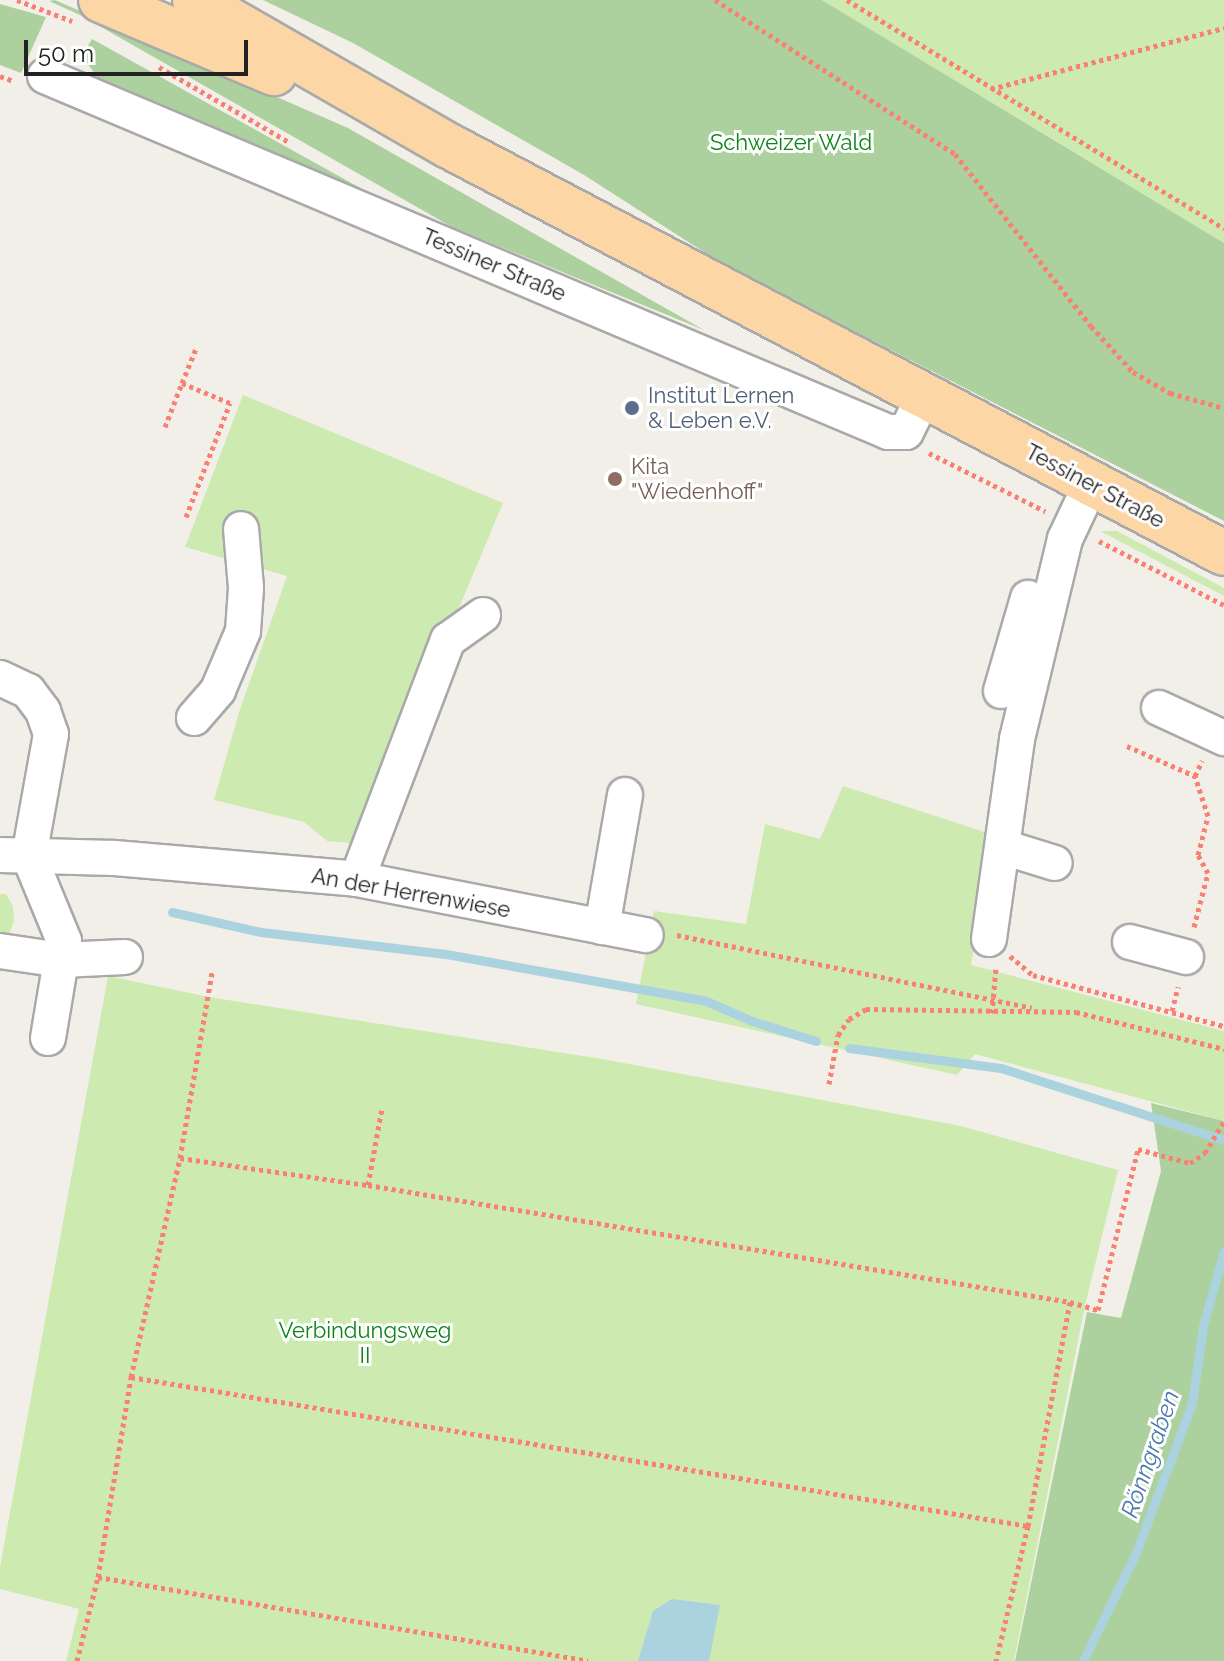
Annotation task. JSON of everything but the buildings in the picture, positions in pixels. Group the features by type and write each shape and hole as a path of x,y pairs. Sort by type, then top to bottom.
{"main road":[{"name":"Tessiner Straße","path":"195,0 449,146 1224,553"},
{"name":"Tessiner Straße","path":"89,12 449,146"}],"street":[{"name":"Tessiner Straße","path":"45,76 888,432 906,432 924,396"},
{"path":"1001,691 1052,515 1082,478"},
{"path":"993,942 1017,739 1082,478"},
{"path":"194,718 218,690 243,631 246,588 241,529"},
{"path":"357,879 448,640 483,615"},
{"path":"0,678 28,691 43,711 51,734 14,856 64,941 48,1038"},
{"path":"1159,708 1224,738"},
{"path":"602,927 625,795"},
{"path":"1003,847 1055,863"},
{"name":"An der Herrenwiese","path":"14,856 78,856 357,879 646,935"},
{"path":"1130,942 1186,957"},
{"path":"0,951 61,960 125,957"}],"path":[{"path":"17,0 89,12"},
{"path":"715,0 955,154 1091,326 1133,372 1170,393 1224,408"},
{"path":"847,0 1224,228"},
{"path":"990,89 1224,28"},
{"path":"152,63 291,143"},
{"path":"165,427 196,349"},
{"path":"182,383 230,403 186,517"},
{"path":"1172,1011 1208,873 1198,855 1208,816 1195,776"},
{"path":"646,935 672,933 1040,1010"},
{"path":"992,1013 993,942"},
{"path":"993,942 1033,975 1224,1026"},
{"path":"77,1661 98,1577 131,1377 180,1158 212,972"},
{"path":"829,1084 838,1035 849,1019 866,1009 1076,1012 1224,1049"},
{"path":"368,1185 382,1108"},
{"path":"180,1158 368,1185 1070,1302 1098,1310 1138,1149 1190,1163 1208,1147 1223,1123"},
{"path":"996,1661 1028,1526 1070,1302"},
{"path":"131,1377 1028,1526"},
{"path":"98,1577 588,1661"}],"green space":[{"path":"55,0 348,128 704,330 452,227 80,15 49,1"},
{"name":"Schweizer Wald","path":"263,0 822,0 1224,243 1224,521 721,263 584,175 353,43"},
{"path":"822,0 1224,0 1224,243"},
{"path":"0,4 46,17 21,73 0,65"},
{"path":"92,39 391,205 100,81 82,56"},
{"path":"243,395 503,503 360,844 327,841 304,822 214,800 239,712 287,576 185,547"},
{"path":"1100,531 1117,531 1224,588 1224,596"},
{"path":"843,786 994,835 971,965 1224,1031 1224,1121 975,1054 957,1075 636,1004 654,911 746,924 765,824 820,839"},
{"path":"0,894 6,894 13,906 14,921 9,935 0,934"},
{"name":"Verbindungsweg II","path":"108,976 209,997 602,1059 961,1126 1118,1170 1085,1306 1014,1661 66,1661 79,1609 0,1589 0,1567"},
{"path":"1151,1103 1224,1121 1224,1661 1015,1661 1087,1312 1121,1318 1161,1171"}],"water":[{"path":"672,1599 720,1605 709,1661 638,1661 653,1611"}],"waterway":[{"path":"172,912 261,932 446,954 706,1001 752,1021 816,1041"},
{"path":"849,1048 1001,1068 1224,1140"},
{"name":"Rönngraben","path":"1083,1661 1135,1555 1192,1403 1203,1326 1224,1251"}],"place":[{"name":"Institut Lernen & Leben e.V.","path":"632,408"},
{"name":"Kita \"Wiedenhoff\"","path":"615,479"}]}
